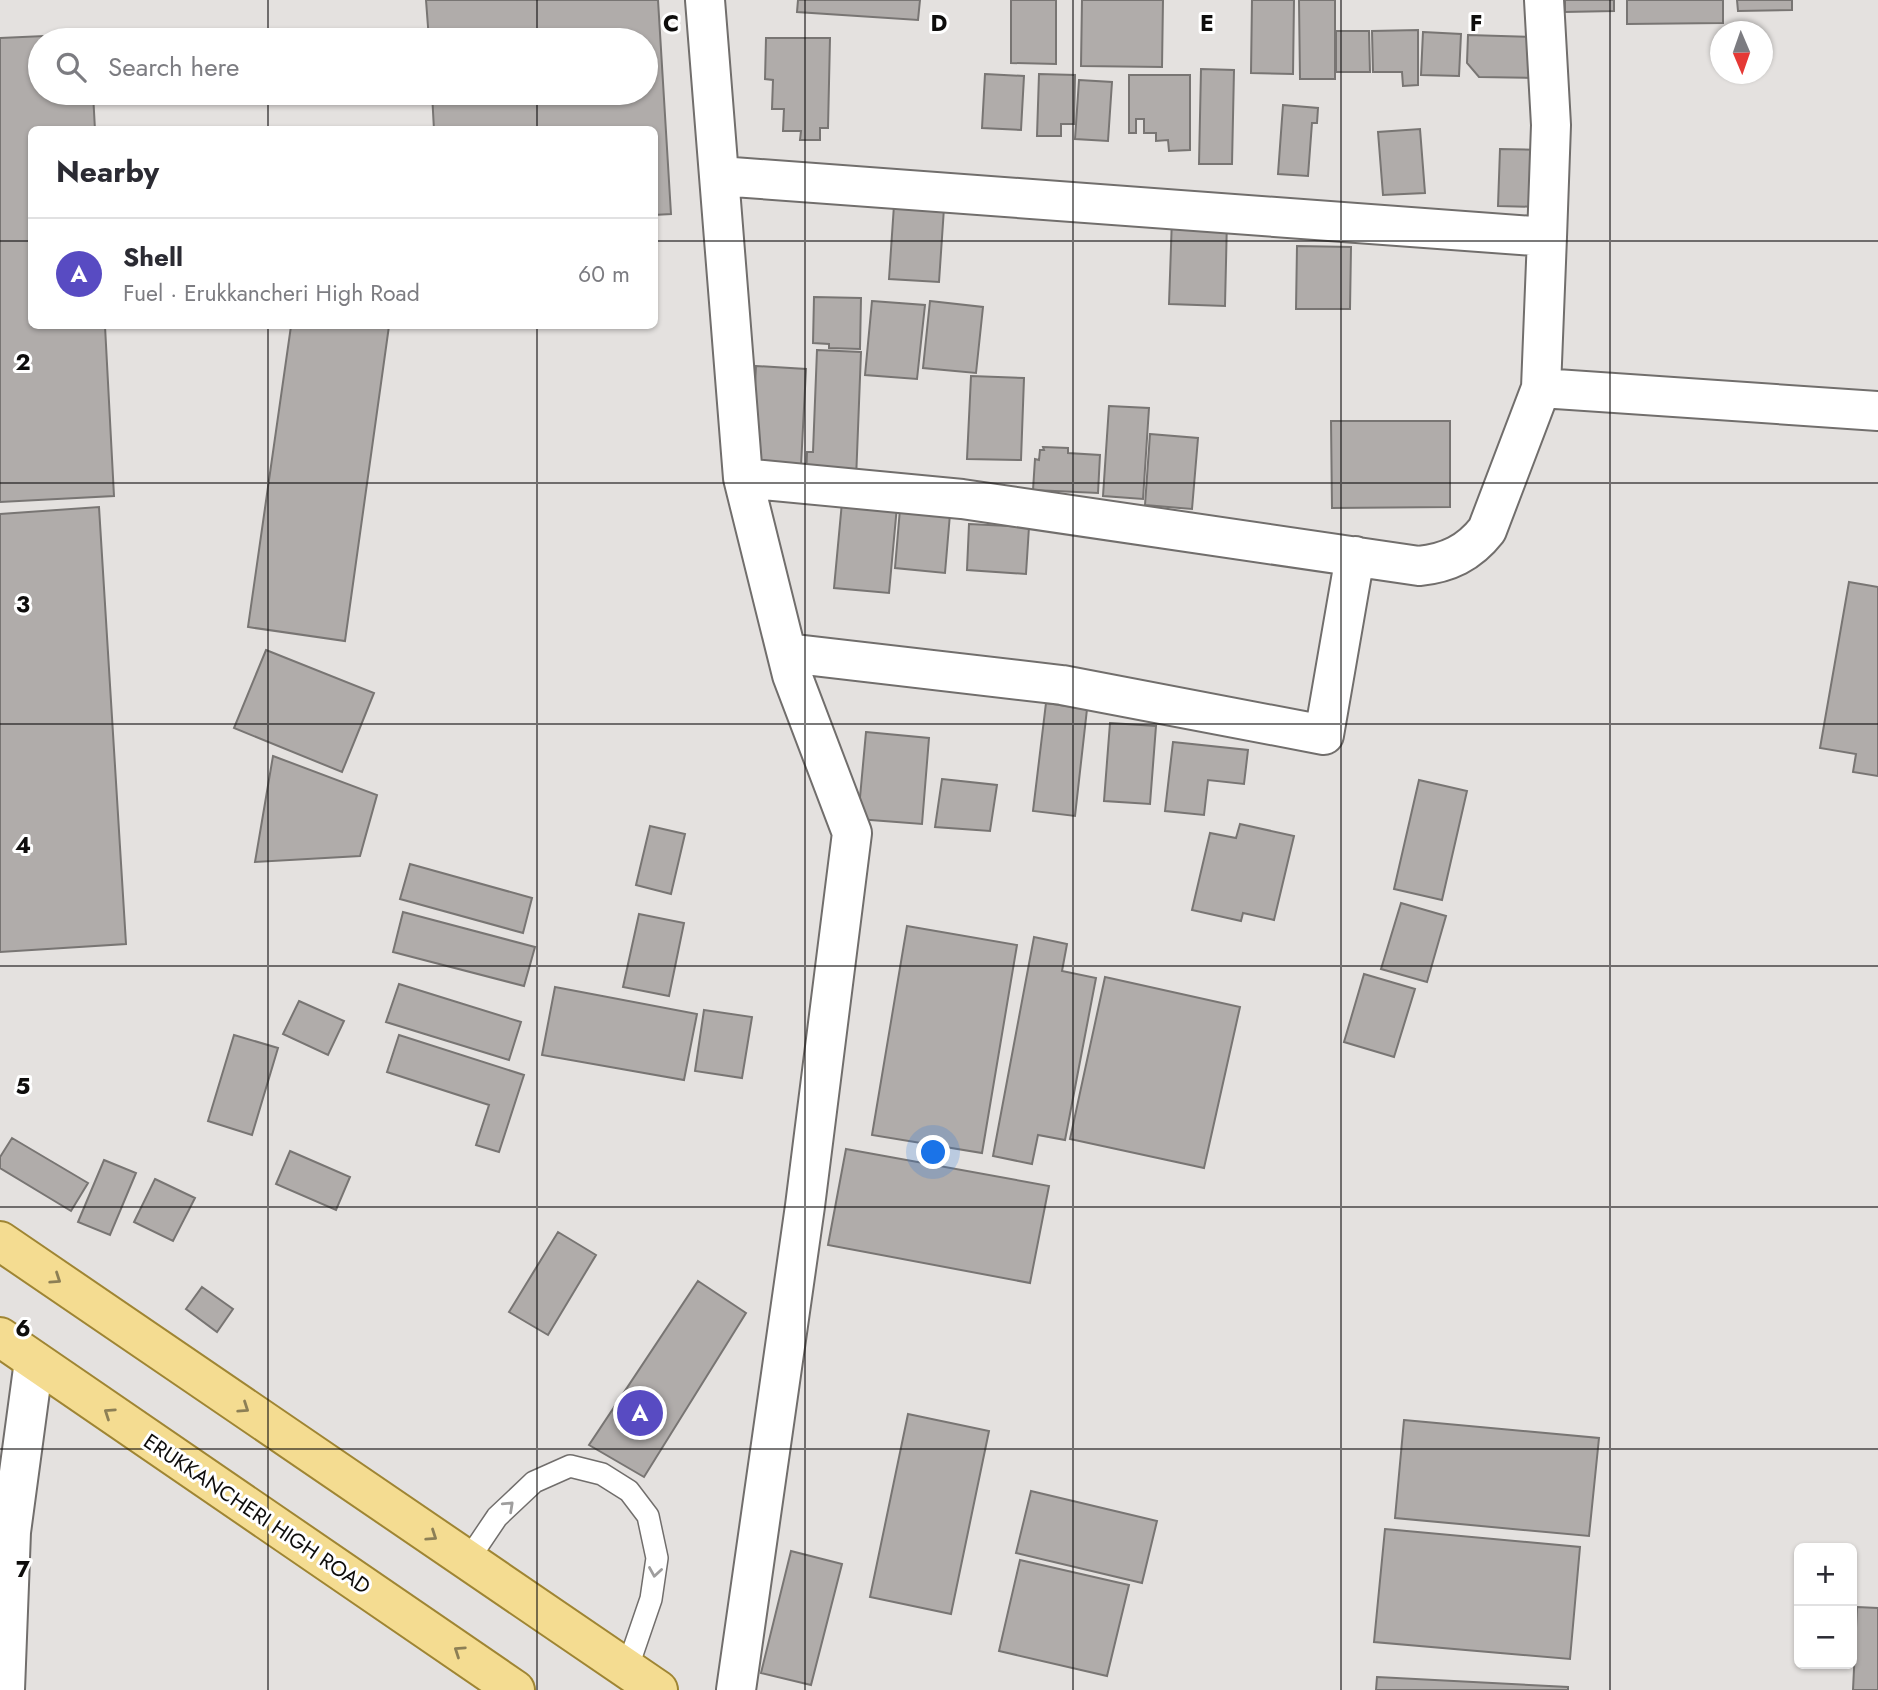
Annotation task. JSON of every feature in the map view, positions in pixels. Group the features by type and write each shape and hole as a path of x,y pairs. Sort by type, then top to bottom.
{"main road":[{"path":"0,1241 643,1680"},
{"name":"ERUKKANCHERI HIGH ROAD","path":"0,1337 515,1690"}],"street":[{"path":"705,0 743,478 792,675 852,833 805,1206 736,1690"},
{"path":"743,478 962,499 1419,566 1440,564 1474,546 1486,530 1541,388 1551,125 1544,0"},
{"path":"719,176 1547,237"},
{"path":"1541,388 1878,411"},
{"path":"787,653 1062,685 1324,734 1354,556"},
{"path":"5,1690 11,1532 34,1361"}],"lane":[{"path":"468,1560 497,1517 534,1482 570,1466 602,1474 629,1491 649,1516 657,1558 643,1680"}],"building":[{"path":"426,0 658,0 671,214 658,215 658,126 434,126 433,105 658,105 658,28 428,28"},
{"path":"798,0 920,0 918,20 797,12"},
{"path":"1011,0 1056,0 1056,64 1011,63"},
{"path":"1082,0 1163,0 1162,67 1081,66"},
{"path":"1252,0 1294,0 1293,74 1251,73"},
{"path":"1299,0 1335,0 1335,79 1300,79"},
{"path":"1565,0 1614,0 1614,11 1565,12"},
{"path":"1627,0 1723,0 1723,21 1627,24"},
{"path":"1737,0 1792,0 1792,10 1738,11"},
{"path":"1418,30 1418,85 1403,86 1402,72 1373,72 1372,31"},
{"path":"1336,31 1369,31 1370,72 1336,72"},
{"path":"1423,32 1461,34 1459,76 1421,75"},
{"path":"1468,35 1536,37 1535,78 1479,77 1467,63"},
{"path":"28,37 28,105 94,105 95,126 28,126 28,329 105,329 114,496 0,502 0,38"},
{"path":"766,38 830,38 828,128 820,128 820,140 800,140 801,131 783,131 784,109 772,109 773,80 765,79"},
{"path":"1201,69 1234,70 1232,164 1199,164"},
{"path":"985,74 1024,76 1021,130 982,128"},
{"path":"1039,74 1075,75 1074,124 1061,124 1061,136 1037,136"},
{"path":"1129,75 1190,75 1190,150 1169,151 1168,140 1156,141 1156,133 1144,133 1144,119 1136,119 1136,133 1129,133"},
{"path":"1079,80 1112,82 1108,141 1075,139"},
{"path":"1283,105 1318,108 1317,123 1312,123 1308,176 1278,174"},
{"path":"1420,129 1425,193 1383,195 1378,132"},
{"path":"1500,149 1542,150 1541,207 1498,206"},
{"path":"894,205 944,208 939,282 889,279"},
{"path":"1172,218 1227,219 1225,306 1169,304"},
{"path":"1297,246 1351,247 1350,309 1296,309"},
{"path":"814,297 861,298 860,349 829,348 829,344 813,343"},
{"path":"872,301 925,305 917,379 865,375"},
{"path":"930,301 983,307 976,373 923,368"},
{"path":"291,329 389,329 345,641 248,627"},
{"path":"817,350 861,352 856,480 806,478 807,452 813,452"},
{"path":"756,366 806,369 801,466 751,463"},
{"path":"971,376 1024,378 1021,460 967,459"},
{"path":"1109,406 1149,408 1143,499 1103,496"},
{"path":"1331,421 1450,421 1450,507 1332,508"},
{"path":"1150,434 1198,438 1192,509 1145,505"},
{"path":"1043,447 1068,448 1068,453 1100,455 1098,493 1033,490 1035,459 1039,460"},
{"path":"842,502 897,506 889,593 834,588"},
{"path":"99,507 126,944 0,952 0,514"},
{"path":"900,509 950,514 945,573 895,568"},
{"path":"969,524 1029,527 1026,574 967,570"},
{"path":"1849,582 1878,587 1878,776 1853,772 1856,754 1820,748"},
{"path":"266,650 374,693 342,772 234,728"},
{"path":"1046,703 1087,709 1075,816 1033,811"},
{"path":"1110,723 1156,726 1150,804 1104,801"},
{"path":"866,732 929,738 922,824 858,819"},
{"path":"1173,742 1248,750 1244,784 1208,780 1204,815 1165,811"},
{"path":"273,756 377,795 360,856 255,862"},
{"path":"942,779 997,785 990,831 935,827"},
{"path":"1419,780 1467,791 1442,900 1394,889"},
{"path":"1240,824 1294,836 1274,920 1243,913 1241,921 1192,910 1210,833 1236,838"},
{"path":"650,826 685,834 671,894 636,885"},
{"path":"410,864 532,898 523,933 400,899"},
{"path":"1401,903 1446,916 1427,982 1381,969"},
{"path":"403,912 535,947 524,986 393,952"},
{"path":"639,914 684,923 669,996 623,987"},
{"path":"907,926 1017,945 982,1153 872,1135"},
{"path":"1034,937 1067,944 1062,971 1096,978 1065,1140 1038,1135 1032,1164 993,1156"},
{"path":"1364,974 1415,989 1394,1057 1344,1042"},
{"path":"1105,977 1240,1007 1204,1168 1070,1139"},
{"path":"399,984 521,1022 509,1060 386,1022"},
{"path":"555,987 697,1014 684,1080 542,1055"},
{"path":"299,1001 344,1021 328,1055 283,1034"},
{"path":"704,1010 752,1017 742,1078 695,1071"},
{"path":"234,1035 278,1048 252,1135 208,1121"},
{"path":"399,1035 524,1075 499,1152 476,1145 489,1105 387,1072"},
{"path":"12,1138 88,1183 71,1211 0,1168 0,1157"},
{"path":"846,1149 1049,1186 1030,1283 828,1245"},
{"path":"290,1151 350,1177 336,1210 276,1184"},
{"path":"104,1160 136,1173 110,1235 78,1222"},
{"path":"155,1179 195,1198 173,1241 134,1222"},
{"path":"558,1232 596,1255 548,1335 509,1312"},
{"path":"698,1281 746,1313 644,1477 589,1445"},
{"path":"202,1287 233,1309 217,1332 186,1309"},
{"path":"908,1414 989,1431 951,1614 870,1597"},
{"path":"1404,1420 1599,1438 1589,1536 1395,1518"},
{"path":"1031,1491 1157,1521 1142,1583 1016,1553"},
{"path":"1385,1529 1580,1547 1570,1659 1374,1642"},
{"path":"791,1551 842,1564 811,1685 761,1673"},
{"path":"1020,1560 1129,1585 1107,1676 999,1651"},
{"path":"1857,1607 1878,1608 1878,1690 1853,1690 1854,1669 1857,1669"},
{"path":"1377,1677 1568,1687 1568,1690 1376,1690"}],"place":[{"name":"Shell","path":"640,1413"}]}
